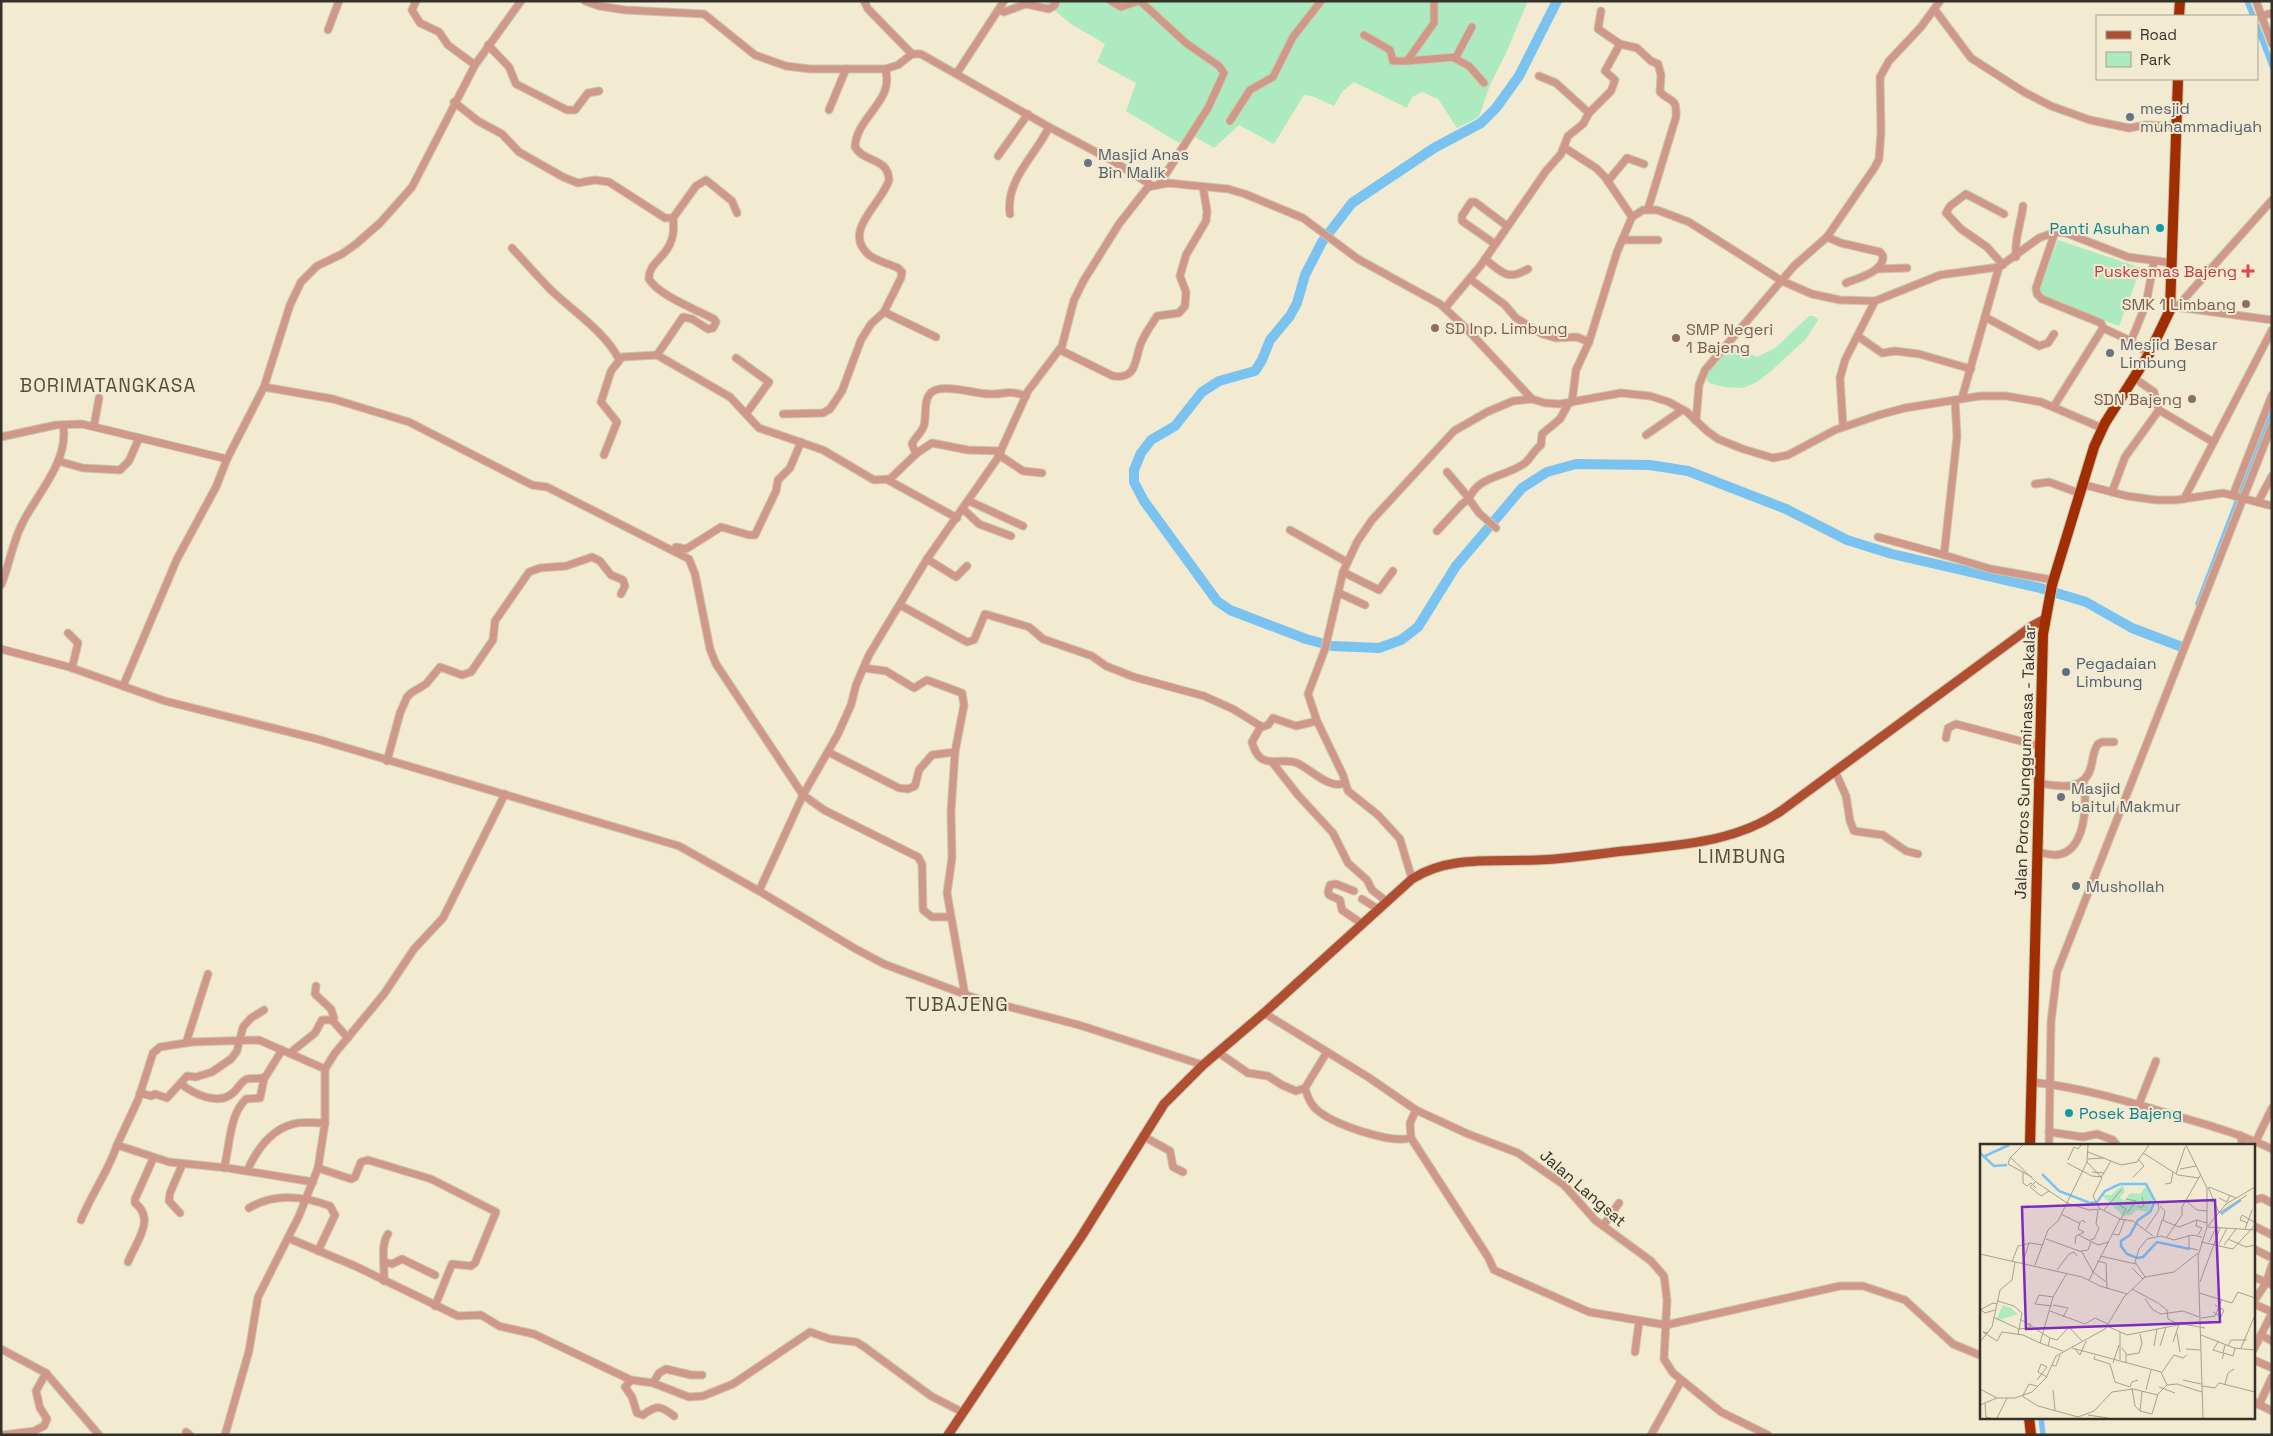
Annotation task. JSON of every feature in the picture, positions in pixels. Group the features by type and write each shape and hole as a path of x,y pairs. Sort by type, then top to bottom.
{"highway":[{"path":"2179,15 2180,1"},
{"name":"Jalan Poros Sungguminasa - Takalar","path":"2030,1144 2035,1083 2038,783 2045,619 2052,586 2080,489 2102,428 2149,354 2174,306 2173,263 2178,80"},
{"path":"2029,1418 2031,1435"}],"main road":[{"path":"948,1435 1080,1237 1164,1104 1203,1065 1264,1013 1361,923 1412,879 1427,869 1460,862 1552,859 1687,844 1725,836 1754,827 1774,816 2032,626 2045,619"}],"street":[{"path":"328,30 339,1"},
{"path":"416,1 412,10 416,18 438,32 448,45 475,65"},
{"path":"123,686 177,559 216,487 227,459 264,388 290,305 301,282 317,266 342,254 356,244 399,202 420,175 454,102 475,65 521,1"},
{"path":"585,1 599,6 625,10 701,13 723,27 751,52 786,66 885,69 898,64 912,54 922,54 1049,127 1113,161 1151,185"},
{"path":"864,1 868,9 912,54"},
{"path":"957,73 1004,1"},
{"path":"999,10 1004,12 1026,4 1049,9 1055,5 1056,1"},
{"path":"1111,1 1121,7 1139,1 1174,33 1219,66 1224,73 1208,108 1160,183"},
{"path":"1230,121 1250,90 1273,76 1292,37 1321,1"},
{"path":"1407,61 1434,23 1434,1"},
{"path":"1696,420 1699,384 1705,370 1800,260 1827,237 1859,194 1878,162 1881,132 1880,84 1883,70 1896,51 1921,27 1940,1"},
{"path":"2256,1 2272,44"},
{"path":"1934,10 1971,58 2024,92 2051,106 2090,120 2129,128 2146,125 2176,126"},
{"path":"1601,11 1598,29 1620,44 1637,48 1651,61 1658,64 1661,75 1660,92 1673,100 1676,107 1676,117 1648,209"},
{"path":"2261,16 2272,13"},
{"path":"1454,58 1459,54 1472,26"},
{"path":"1364,35 1390,50 1393,61 1454,58 1469,66 1484,83"},
{"path":"1445,308 1485,259 1565,148 1568,136 1583,124 1589,113 1614,88 1615,80 1606,74 1605,69 1620,44"},
{"path":"488,45 509,67 516,84 567,110 576,110 588,93 599,91"},
{"path":"829,110 846,69"},
{"path":"783,414 823,412 830,409 842,391 861,340 871,324 884,312 899,284 902,272 868,254 858,232 864,219 887,186 889,174 887,168 879,162 857,150 855,143 864,122 886,91 888,81 885,69"},
{"path":"1538,76 1556,83 1589,113"},
{"path":"454,102 478,121 498,132 519,152 563,177 578,182 595,180 609,182 656,214 669,220 673,218"},
{"path":"998,156 1028,114"},
{"path":"1010,214 1010,195 1013,186 1042,143 1049,127"},
{"path":"1565,148 1596,168 1608,180 1632,217"},
{"path":"1608,180 1627,158 1644,164"},
{"path":"657,355 683,317 688,317 708,329 712,328 716,322 714,319 669,295 652,284 649,279 651,269 672,245 674,233 673,218 696,186 706,180 732,202 737,213"},
{"path":"759,891 804,795 847,715 856,685 878,639 927,559 969,501 1000,453 1026,396 1060,350 1074,300 1084,280 1119,224 1151,185 1160,183 1228,189 1295,214 1332,238 1358,259 1424,294 1445,308 1532,399"},
{"path":"1060,350 1113,376 1122,377 1129,373 1136,363 1141,341 1157,316 1178,313 1185,306 1186,292 1180,276 1186,255 1207,217 1203,187"},
{"path":"2001,266 1978,239 1954,223 1946,211 1962,195 1967,194 2004,214"},
{"path":"2174,306 2272,200"},
{"path":"1495,244 1462,221 1462,216 1471,202 1475,202 1508,226"},
{"path":"2016,256 2014,241 2020,226 2023,206"},
{"path":"1437,531 1487,479 1512,470 1527,461 1533,451 1541,445 1542,434 1560,419 1570,402 1576,370 1589,342 1622,240 1632,217 1638,211 1657,210 1689,222 1782,281 1825,298 1876,301 1940,275 2001,266 2039,238 2055,232 2066,233 2128,257 2173,263"},
{"path":"2055,232 2036,288 2036,294 2042,299 2101,323 2103,328 2131,342 2149,354"},
{"path":"1827,237 1840,243 1881,253 1883,260 1877,269"},
{"path":"1622,240 1658,240"},
{"path":"512,248 551,290 593,325 611,344 620,359"},
{"path":"1485,259 1509,276 1518,275 1528,269"},
{"path":"2131,342 2146,304 2154,261"},
{"path":"1944,555 1957,437 1959,399 1971,369 2001,266"},
{"path":"1846,283 1877,269 1907,268"},
{"path":"1470,279 1506,305 1516,318 1542,334 1556,338 1577,337 1589,342"},
{"path":"1843,426 1840,378 1846,360 1876,301"},
{"path":"2174,306 2272,320"},
{"path":"884,312 936,338"},
{"path":"1985,317 2039,346 2048,343 2054,334"},
{"path":"2054,406 2103,328"},
{"path":"2184,499 2272,330"},
{"path":"1859,337 1882,353 1895,351 1919,354 1971,369"},
{"path":"604,455 617,422 602,404 601,399 610,371 624,356 657,355 730,397 758,428 834,455 874,480 888,480 957,518"},
{"path":"736,358 769,382 746,414"},
{"path":"2133,377 2154,392 2159,410 2213,442"},
{"path":"264,388 333,399 409,422 532,485 546,487 690,560 710,648 716,664 804,795 824,810 918,857 922,864 923,910 929,916 950,917"},
{"path":"916,454 912,444 924,426 926,401 934,390 953,389 986,394 1010,391 1026,396"},
{"path":"1412,879 1400,839 1378,815 1351,795 1317,721 1308,694 1325,649 1347,562 1372,520 1421,469 1449,435 1495,408 1513,401 1532,399 1545,403 1570,402 1621,394 1643,394 1669,402 1696,420 1718,439 1743,450 1773,458 1788,455 1843,426 1898,410 1959,399 2006,396 2054,406 2102,428"},
{"path":"2049,1144 2052,1000 2057,972 2238,496 2272,396"},
{"path":"94,426 99,398"},
{"path":"1646,435 1682,410"},
{"path":"2112,492 2125,457 2159,410"},
{"path":"1,437 62,425 94,426 227,459"},
{"path":"1,585 22,525 58,461 63,434 62,425"},
{"path":"2238,496 2272,425"},
{"path":"58,461 83,468 120,470 129,461 139,438"},
{"path":"662,545 665,543 680,549 686,549 721,527 755,535 776,491 778,480 790,468 801,442"},
{"path":"888,480 928,444 937,442 968,450 1000,453 1023,471 1042,473"},
{"path":"1447,472 1486,519 1495,527"},
{"path":"2258,502 2272,476"},
{"path":"2036,484 2049,482 2080,489 2112,492 2140,499 2184,499 2218,493 2238,496 2272,506"},
{"path":"969,501 1023,526"},
{"path":"963,509 979,524 1011,536"},
{"path":"1290,530 1347,562"},
{"path":"1878,537 2052,586"},
{"path":"387,761 400,713 411,693 426,684 440,667 462,675 471,672 493,640 496,619 529,572 540,568 573,564 588,557 596,558 611,575 623,580 625,586 621,594"},
{"path":"927,559 956,577 967,566"},
{"path":"1343,572 1379,590 1393,571"},
{"path":"1339,593 1365,605"},
{"path":"900,605 967,642 974,640 985,614 1029,627 1043,639 1092,656 1106,666 1134,677 1204,696 1233,709 1261,726 1267,726 1273,718 1296,726 1317,721"},
{"path":"68,633 78,643 72,668"},
{"path":"1,649 72,668 165,701 317,739 679,846 868,956 965,994 1079,1025 1203,1065"},
{"path":"864,668 886,671 914,688 926,680 960,692 964,702 955,752 951,812 952,858 947,893 950,917 964,978 965,994"},
{"path":"1946,738 1948,728 1956,724 2039,746"},
{"path":"1261,726 1252,738 1253,746 1261,758 1272,762 1293,761 1330,782 1340,785 1345,783"},
{"path":"2038,783 2064,787 2083,781 2090,770 2098,744 2114,742"},
{"path":"828,752 896,787 908,789 915,786 919,770 932,755 955,752"},
{"path":"1272,762 1298,795 1333,832 1348,863 1368,880 1372,890 1386,901"},
{"path":"1835,771 1846,796 1852,829 1856,832 1883,835 1906,852 1918,854"},
{"path":"2037,852 2057,855 2072,846 2086,816 2086,792 2083,781"},
{"path":"225,1435 249,1351 258,1297 307,1198 318,1168 325,1123 325,1069 384,994 414,949 443,918 505,794"},
{"path":"1354,891 1334,884 1330,885 1328,892 1329,895 1340,900 1342,910 1361,923"},
{"path":"1362,899 1378,909"},
{"path":"186,1043 208,974"},
{"path":"316,986 315,994 334,1013 332,1020"},
{"path":"140,1093 151,1096 155,1094 167,1098 187,1076 196,1077 223,1066 234,1054 243,1027 264,1010"},
{"name":"Jalan Langsat","path":"1264,1013 1416,1110 1527,1158 1564,1186 1584,1210 1651,1261 1664,1276 1667,1300 1664,1359 1681,1381 1721,1412 1768,1435"},
{"path":"332,1020 348,1038"},
{"path":"224,1168 230,1147 229,1134 241,1104 246,1099 260,1098 264,1079 286,1052 315,1033 321,1022 332,1020"},
{"path":"82,1220 91,1195 110,1166 156,1049 164,1045 186,1043 258,1040 325,1069"},
{"path":"1219,1053 1248,1073 1268,1076 1278,1084 1296,1091 1305,1088 1327,1052"},
{"path":"2139,1104 2156,1061"},
{"path":"181,1084 192,1093 214,1098 231,1095 247,1079 264,1079"},
{"path":"2035,1083 2050,1084 2139,1104 2240,1135 2272,1149"},
{"path":"1305,1088 1314,1108 1336,1122 1368,1133 1411,1138"},
{"path":"2256,1141 2272,1108"},
{"path":"1416,1110 1410,1123 1411,1138 1497,1273 1590,1312 1639,1322 1666,1325 1853,1285 1905,1300 1953,1344 1980,1355"},
{"path":"247,1171 263,1144 283,1128 300,1122 325,1123"},
{"path":"2049,1132 2084,1137 2097,1134 2113,1140 2116,1144"},
{"path":"2240,1135 2243,1144"},
{"path":"1143,1136 1168,1149 1171,1152 1173,1167 1183,1172"},
{"path":"117,1145 153,1159 314,1182"},
{"path":"128,1262 146,1218 143,1209 135,1203 135,1199 153,1159"},
{"path":"318,1168 352,1179 355,1177 362,1162 368,1160 431,1179 496,1212 476,1263 470,1266 452,1264 435,1306"},
{"path":"180,1213 169,1201 170,1193 182,1164"},
{"path":"249,1208 272,1198 307,1198 330,1206 334,1212 328,1232 318,1251"},
{"path":"2256,1200 2262,1198 2272,1203"},
{"path":"1603,1226 1620,1203"},
{"path":"2256,1227 2272,1235"},
{"path":"384,1281 385,1262 383,1248 388,1234"},
{"path":"288,1238 355,1266 458,1316 481,1315 499,1326 534,1334 631,1380 653,1383 689,1397 703,1396 733,1384 807,1333 813,1332 830,1339 856,1342 931,1396 962,1412"},
{"path":"2256,1251 2272,1258"},
{"path":"385,1262 392,1264 402,1259 435,1275"},
{"path":"2256,1300 2269,1284 2272,1265"},
{"path":"2256,1278 2269,1284"},
{"path":"2256,1303 2272,1313 2256,1345"},
{"path":"1635,1352 1639,1322"},
{"path":"2261,1335 2272,1341"},
{"path":"1,1349 46,1373 99,1435"},
{"path":"2256,1361 2272,1368"},
{"path":"653,1383 660,1373 666,1369 691,1375 702,1375"},
{"path":"3,1435 34,1431 44,1426 47,1419 40,1408 36,1391 46,1373"},
{"path":"2272,1377 2257,1403 2272,1411"},
{"path":"631,1380 625,1386 634,1400 635,1412 643,1415 651,1408 659,1407 674,1416"},
{"path":"1651,1435 1681,1381"}],"green space":[{"path":"1043,1 1528,1 1490,85 1479,117 1457,128 1438,99 1422,92 1412,97 1407,108 1354,82 1342,92 1334,106 1312,96 1304,95 1274,144 1239,125 1214,148 1190,134 1179,143 1126,111 1136,83 1097,62 1105,44 1071,24"},
{"path":"2058,240 2141,268 2119,326 2036,296"},
{"path":"1809,316 1814,316 1818,320 1806,339 1757,382 1743,388 1724,387 1709,383 1705,376 1728,344 1757,357 1775,348"}],"waterway":[{"path":"1557,1 1519,76 1496,108 1481,123 1434,148 1352,203 1322,242 1305,275 1297,303 1290,316 1270,340 1262,360 1255,371 1219,381 1202,392 1175,426 1151,440 1141,453 1134,470 1134,482 1144,501 1217,601 1230,610 1306,639 1332,646 1379,648 1401,640 1418,627 1456,566 1522,488 1547,472 1576,464 1650,465 1688,471 1786,509 1847,540 1892,554 2040,588 2086,602 2132,628 2182,647"},
{"path":"2247,1 2253,15"},
{"path":"2258,29 2272,66"},
{"path":"2198,604 2272,410"},
{"path":"2041,1418 2043,1435"}],"place":[{"name":"mesjid muhammadiyah","path":"2130,117"},
{"name":"Masjid Anas Bin Malik","path":"1088,163"},
{"name":"Panti Asuhan","path":"2160,228"},
{"name":"Puskesmas Bajeng","path":"2248,271"},
{"name":"SMK 1 Limbang","path":"2246,304"},
{"name":"SD Inp. Limbung","path":"1435,328"},
{"name":"SMP Negeri 1 Bajeng","path":"1676,338"},
{"name":"Mesjid Besar Limbung","path":"2110,353"},
{"name":"SDN Bajeng","path":"2192,399"},
{"name":"Pegadaian Limbung","path":"2066,672"},
{"name":"Masjid baitul Makmur","path":"2061,797"},
{"name":"Mushollah","path":"2076,886"},
{"name":"Posek Bajeng","path":"2069,1113"}],"district":[{"name":"BORIMATANGKASA","path":"108,385"},
{"name":"LIMBUNG","path":"1742,856"},
{"name":"TUBAJENG","path":"957,1004"}]}
